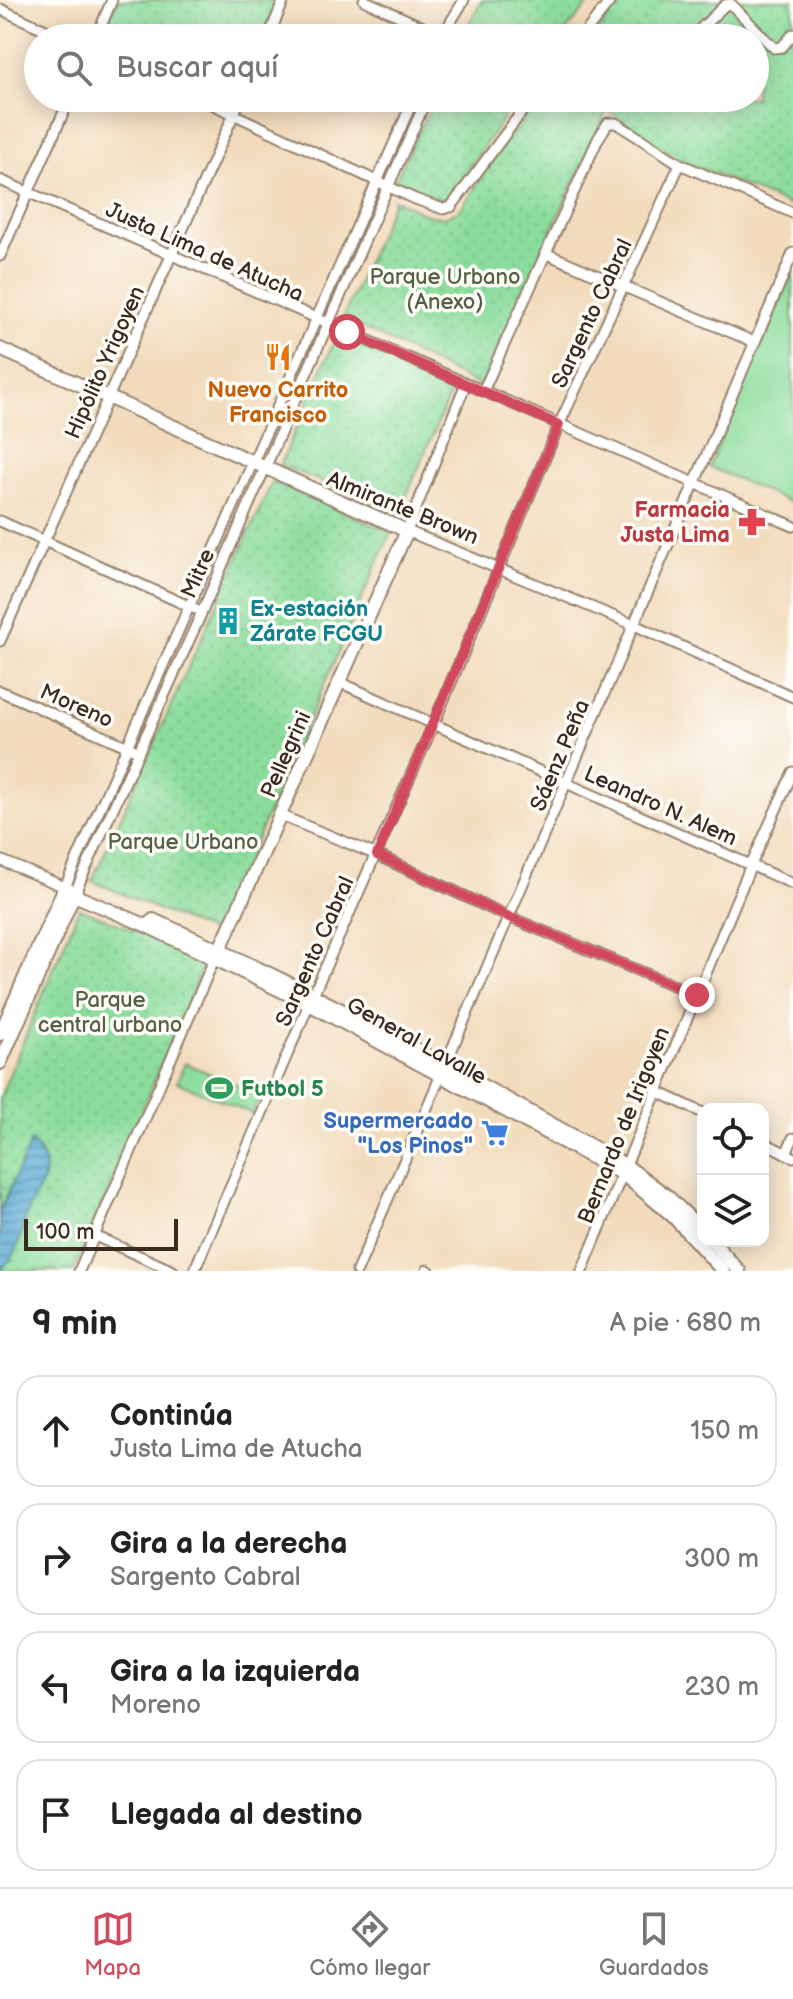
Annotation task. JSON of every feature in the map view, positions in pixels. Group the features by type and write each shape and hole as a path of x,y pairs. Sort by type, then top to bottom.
{"main road":[{"name":"Almirante Brown","path":"0,349 407,531"},
{"name":"Pellegrini","path":"217,953 407,531"},
{"name":"General Lavalle","path":"72,890 217,953 444,1071 625,1170 667,1196 697,1225"},
{"name":"Mitre","path":"0,1063 4,1029 72,890"},
{"name":"General Lavalle","path":"625,1170 723,1271"},
{"path":"717,1247 739,1271"}],"street":[{"path":"102,24 112,0"},
{"path":"274,24 284,0"},
{"path":"364,0 415,24"},
{"path":"450,24 464,0"},
{"path":"592,24 611,0"},
{"path":"705,24 725,5 731,4 751,24"},
{"path":"0,9 33,24"},
{"path":"769,43 774,48 782,47 793,34"},
{"path":"0,256 64,112"},
{"name":"Mitre","path":"72,890 202,612 316,319 408,112"},
{"name":"Mitre","path":"72,890 128,747 190,607 327,324 421,112"},
{"path":"234,113 443,209 451,207 522,112"},
{"name":"Hipólito Yrigoyen","path":"0,641 234,113"},
{"path":"483,391 608,123 616,123 680,164 793,213"},
{"name":"Sargento Cabral","path":"194,1271 434,723 559,425 680,164"},
{"name":"Justa Lima de Atucha","path":"0,180 793,526"},
{"path":"545,253 754,342"},
{"name":"Sáenz Peña","path":"357,1271 793,253"},
{"name":"Pellegrini","path":"407,531 466,383"},
{"path":"0,521 202,612"},
{"name":"Almirante Brown","path":"407,531 632,624 793,697"},
{"name":"Leandro N. Alem","path":"339,682 793,884"},
{"name":"Moreno","path":"0,691 139,752"},
{"name":"Bernardo de Irigoyen","path":"582,1271 751,865 793,772"},
{"path":"279,815 377,855 509,917 697,995"},
{"name":"General Lavalle","path":"0,860 72,890"},
{"name":"Pellegrini","path":"79,1271 217,953"},
{"path":"656,1091 697,1110"},
{"path":"769,1145 790,1155 793,1138"},
{"path":"95,1236 173,1271"}],"green space":[{"path":"117,0 279,0 268,24 106,24"},
{"path":"482,0 592,0 572,24 469,24"},
{"name":"Parque Urbano (Anexo)","path":"622,0 793,0 793,207 679,159 610,112 769,112 769,24 602,24"},
{"path":"428,112 507,112 449,197 440,200 395,181"},
{"name":"Parque Urbano (Anexo)","path":"530,112 606,112 484,388 343,318 394,199 430,216 445,217 461,209 503,145"},
{"path":"793,271 793,504 709,467"},
{"path":"336,337 454,385 399,513 280,465"},
{"name":"Parque Urbano","path":"272,482 391,532 215,934 92,881"},
{"name":"Parque central urbano","path":"79,908 206,959 74,1271 0,1271 0,1097"},
{"name":"Futbol 5","path":"185,1063 261,1095 253,1114 177,1082"}],"water":[{"path":"31,1141 42,1157 44,1174 16,1249 0,1271 0,1211"}],"place":[{"name":"Nuevo Carrito Francisco","path":"278,357"},
{"name":"Farmacia Justa Lima","path":"752,522"},
{"name":"Ex-estación Zárate FCGU","path":"228,621"},
{"name":"Futbol 5","path":"219,1088"},
{"name":"Supermercado \"Los Pinos\"","path":"495,1133"}],"route":[{"path":"347,332 559,425 377,855 509,917 697,995"}]}
